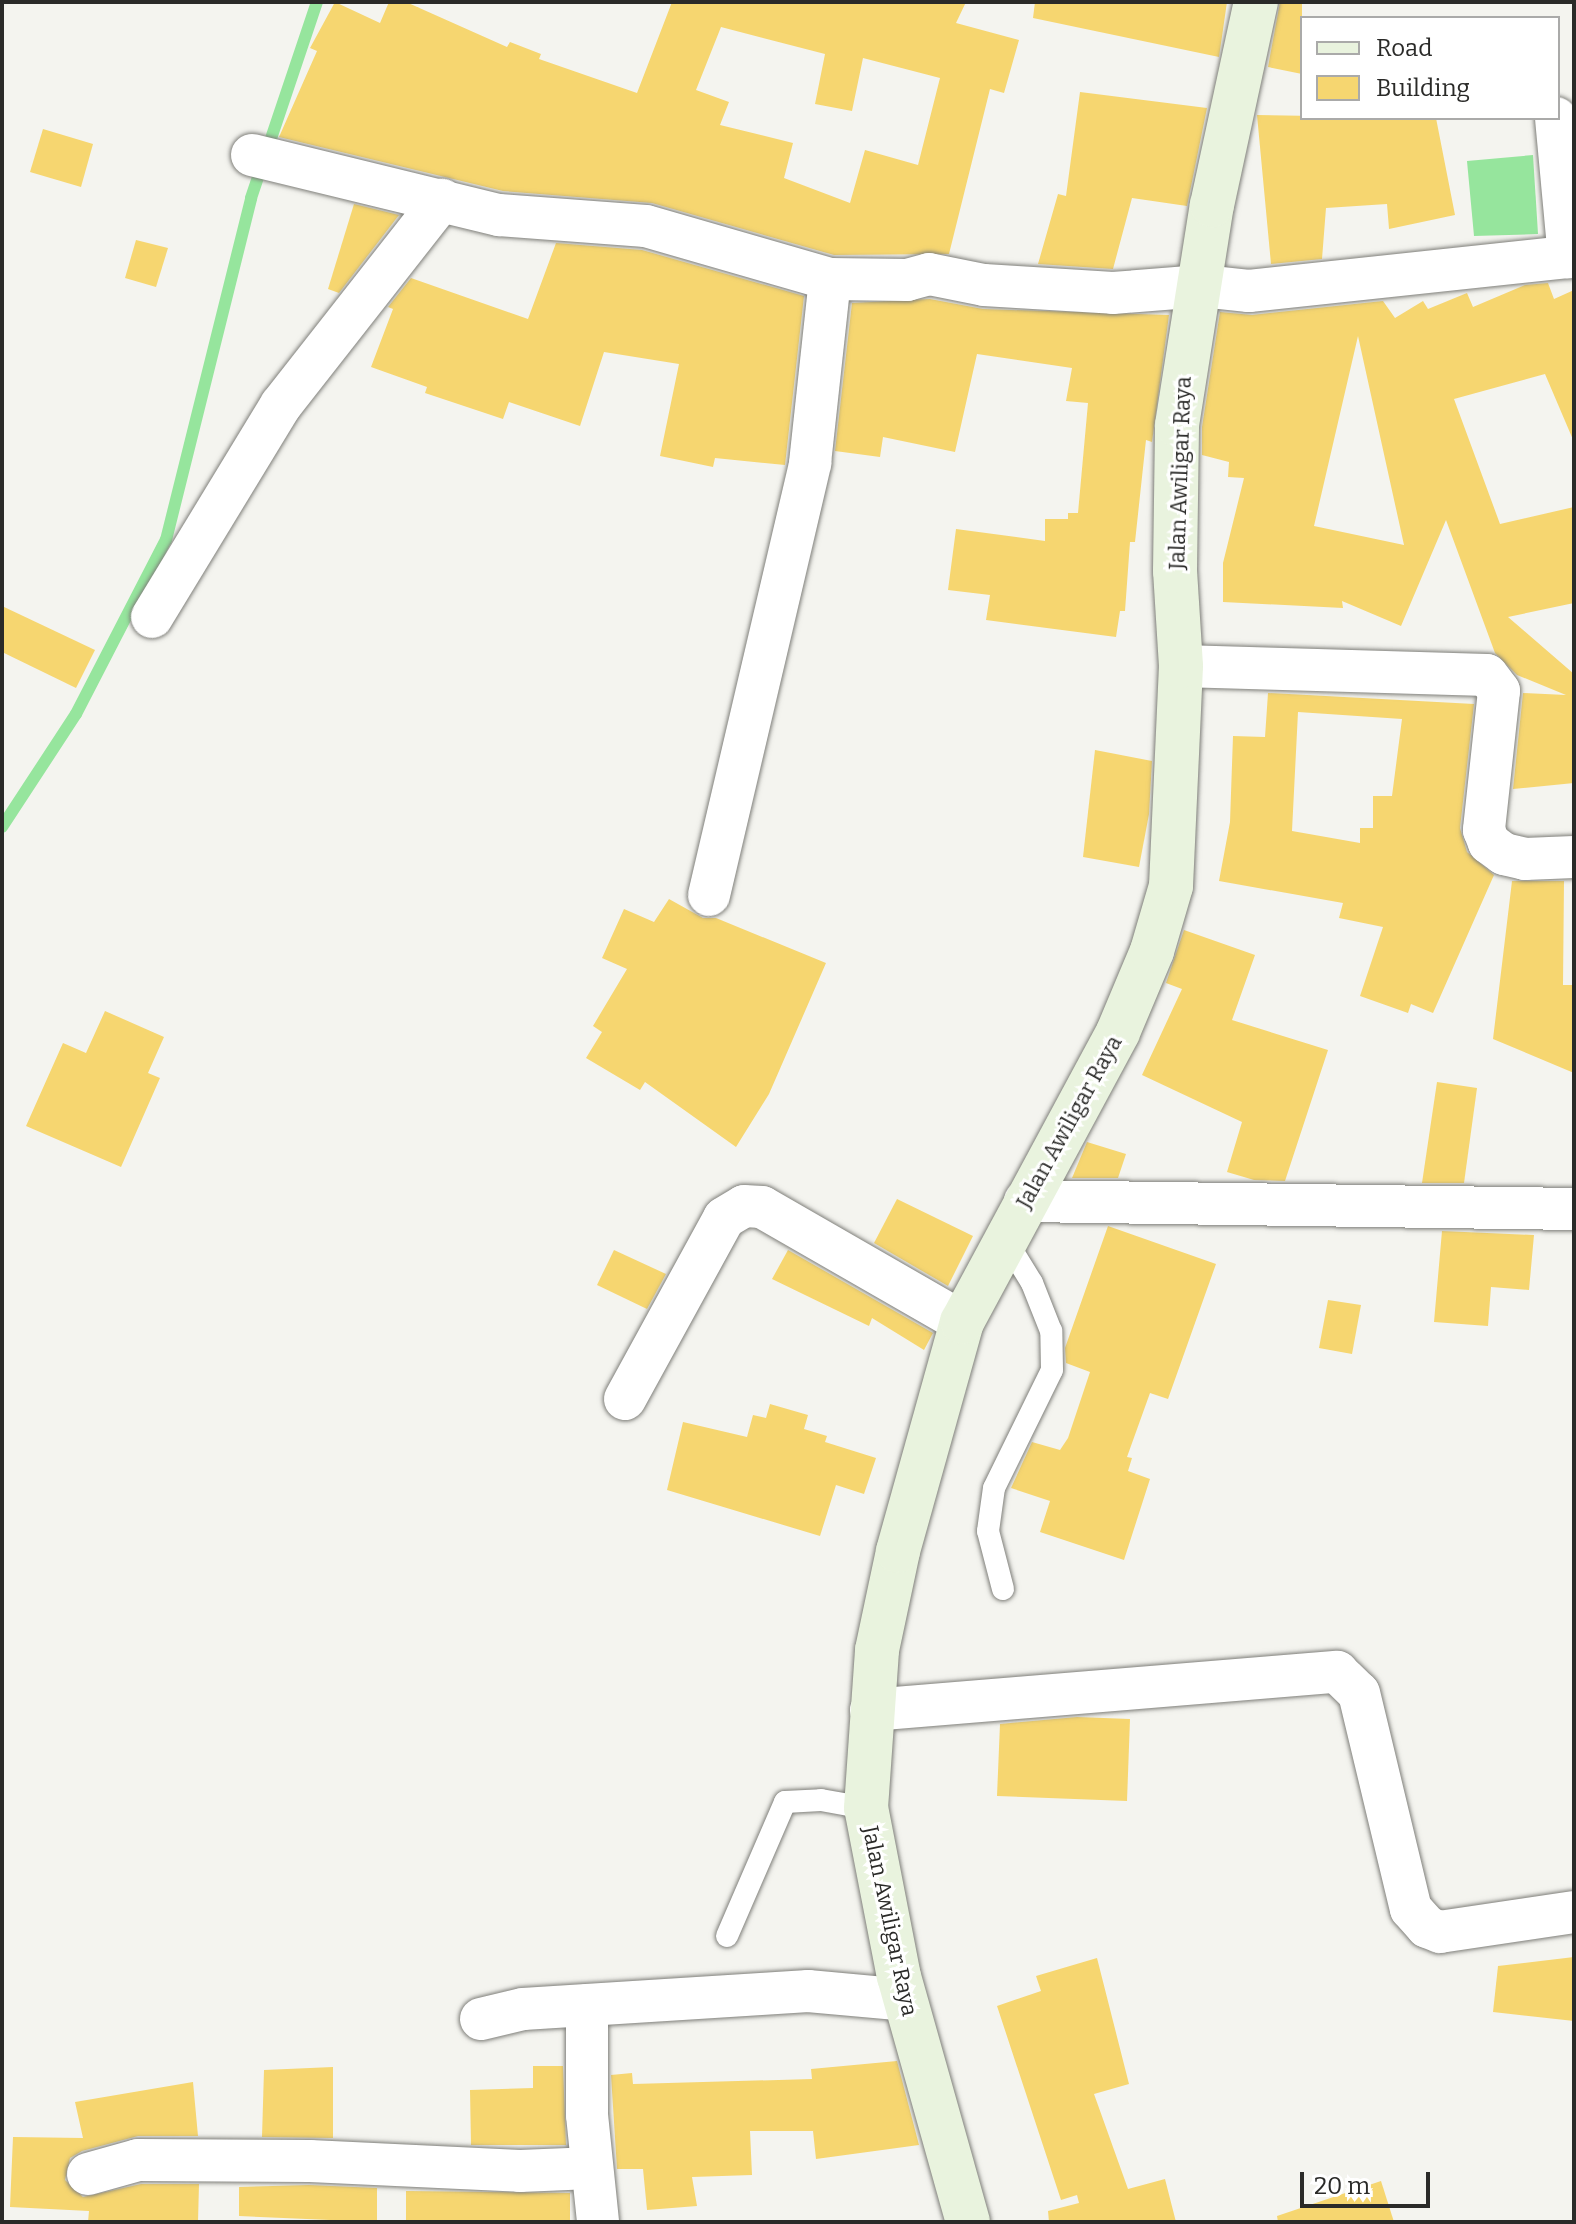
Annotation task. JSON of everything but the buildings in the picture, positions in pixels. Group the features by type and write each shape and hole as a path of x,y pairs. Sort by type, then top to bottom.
{"street":[{"name":"Jalan Awiligar Raya","path":"968,2222 906,2000 866,1808 871,1710 898,1551 962,1322 1118,1032 1152,951 1171,886 1181,666 1175,571 1177,425 1186,354 1202,286 1212,205 1256,2"},
{"path":"252,155 499,215 646,226 830,279 907,280 929,274 984,285 1113,293 1202,286 1249,291 1572,256 1556,120"},
{"path":"152,617 281,405 442,200"},
{"path":"709,895 810,463 830,279"},
{"path":"1181,666 1487,675 1499,691 1484,830 1489,843 1504,854 1525,859 1574,857"},
{"path":"1025,1201 1574,1209"},
{"path":"625,1399 724,1218 744,1206 762,1207 962,1322"},
{"path":"871,1710 1337,1672 1359,1693 1411,1909 1427,1927 1440,1932 1574,1912"},
{"path":"481,2019 523,2009 808,1991 906,2000"},
{"path":"587,2005 591,2168 598,2222"},
{"path":"88,2174 138,2160 520,2171 591,2168"}],"lane":[{"path":"1003,1589 988,1531 994,1488 1052,1370 1051,1331 1032,1283 1005,1239"},
{"path":"727,1936 785,1802 821,1800 866,1808"}],"shaded area":[{"path":"1533,155 1538,234 1474,236 1467,161"}],"waterway":[{"path":"2,827 76,714 166,540 251,198 317,2"}]}
